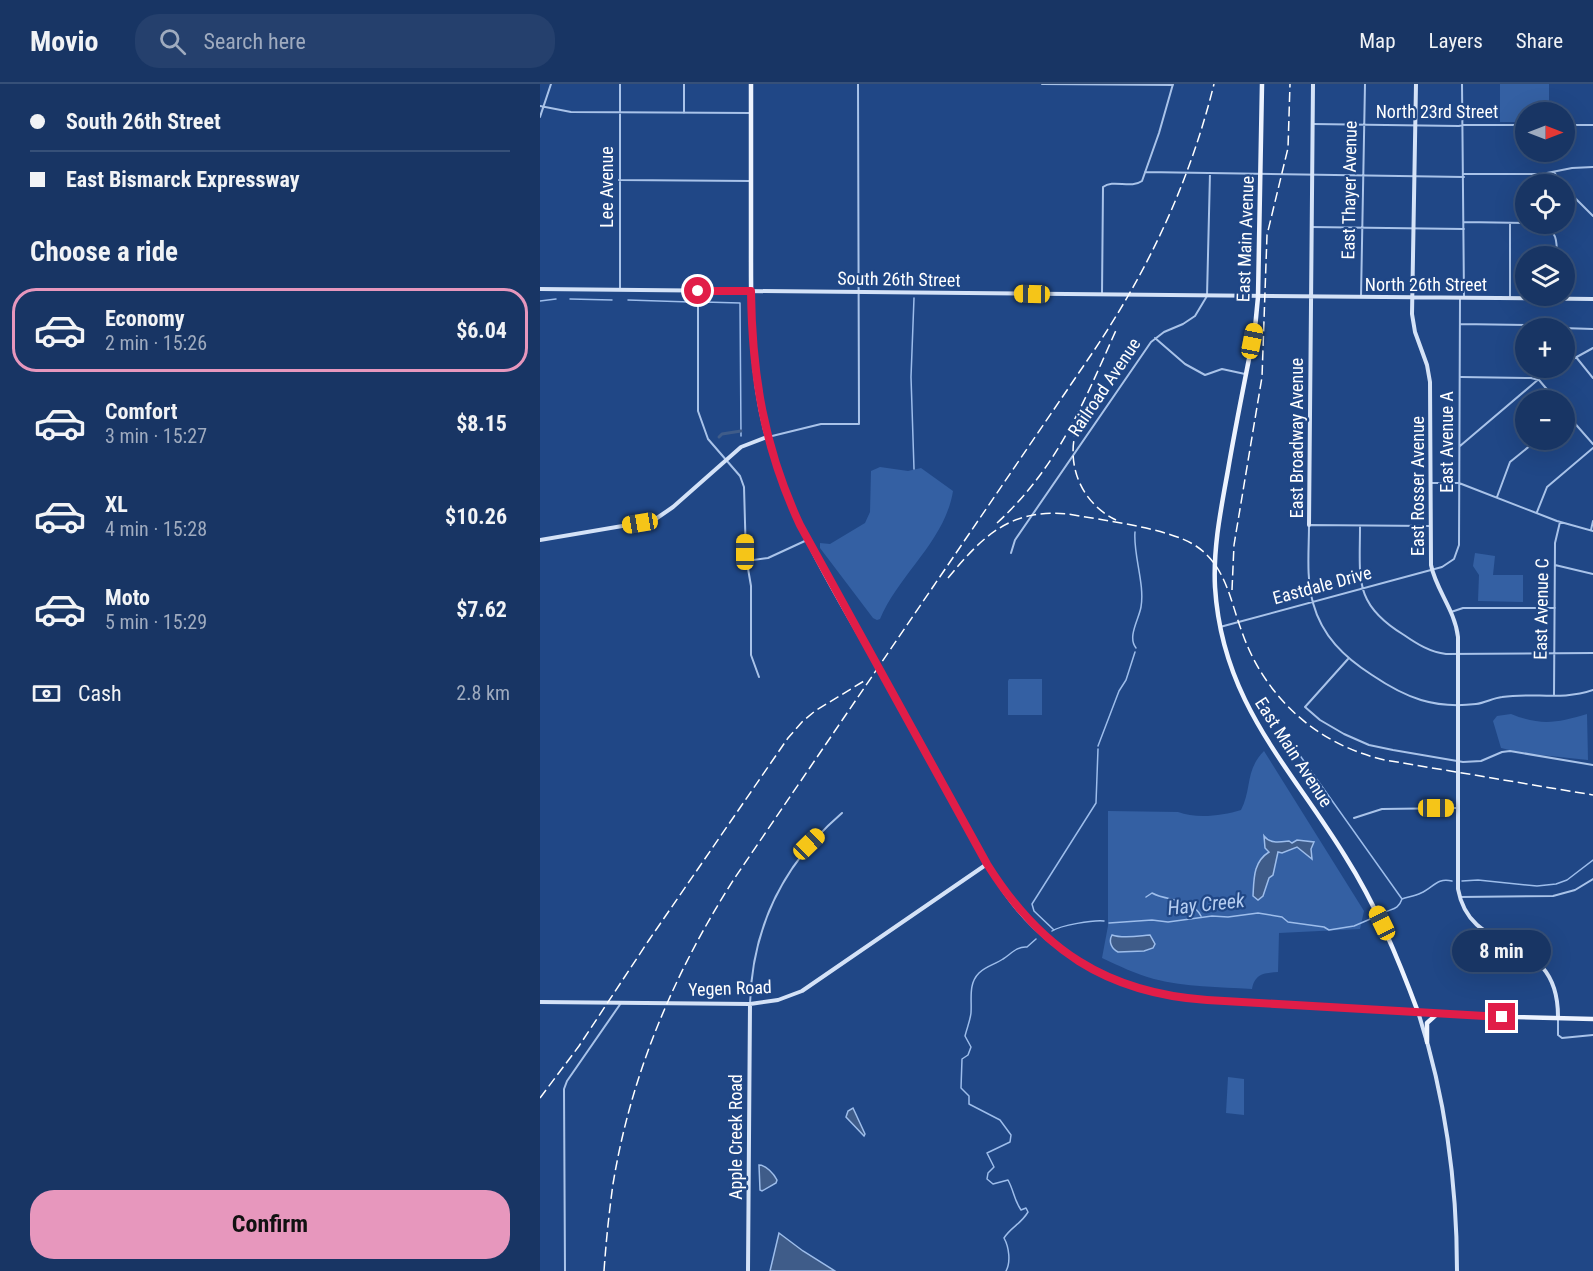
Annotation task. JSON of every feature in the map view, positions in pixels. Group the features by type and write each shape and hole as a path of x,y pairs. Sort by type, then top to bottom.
{"main road":[{"path":"751,84 751,291 755,375 767,437 784,487 807,540 987,864 1011,901 1046,937 1082,964 1132,987 1155,993 1191,999 1593,1019"},
{"name":"East Main Avenue","path":"1262,84 1258,297 1216,540 1215,588 1220,627 1232,671 1254,719 1330,832 1361,883 1387,934 1418,1012"},
{"path":"1427,1042 1427,1023 1441,1013"}],"street":[{"path":"540,117 551,84"},
{"name":"Lee Avenue","path":"620,84 620,290"},
{"path":"684,84 684,113"},
{"path":"540,540 657,518 673,507 743,446 767,437 816,425 859,423 858,84"},
{"path":"1042,84 1173,85 1142,181 1137,184 1104,186 1102,192 1102,294"},
{"name":"East Broadway Avenue","path":"1313,84 1309,577 1313,602 1325,630 1348,659 1409,697 1432,704 1476,704 1504,696 1574,696 1593,690"},
{"name":"East Thayer Avenue","path":"1361,297 1365,84"},
{"name":"East Rosser Avenue","path":"1416,84 1412,298 1415,332 1428,369 1430,382 1432,570 1458,632 1458,885 1467,914 1480,929 1527,953 1545,969 1556,989 1558,1019"},
{"name":"East Avenue A","path":"1432,570 1448,564 1458,552 1459,377 1464,229 1462,84"},
{"path":"542,107 566,111 751,113"},
{"name":"North 23rd Street","path":"1313,124 1515,125"},
{"path":"1575,125 1593,125"},
{"path":"1145,172 1414,177 1554,172 1593,167"},
{"path":"1207,296 1210,173"},
{"path":"620,180 751,181"},
{"path":"1575,198 1593,216"},
{"path":"1464,222 1515,223"},
{"path":"1510,223 1510,298"},
{"path":"1311,226 1464,229"},
{"name":"South 26th Street","path":"540,290 1258,297"},
{"path":"698,291 698,411 707,437 740,476 745,489 746,561 751,586 751,655 759,677"},
{"name":"Railroad Avenue","path":"1011,553 1015,540 1155,338 1192,318 1200,310 1207,296"},
{"name":"North 26th Street","path":"1258,297 1515,298"},
{"name":"North 26th Street","path":"1575,298 1593,299"},
{"path":"1460,324 1515,325"},
{"path":"1575,328 1593,329"},
{"path":"1155,338 1185,364 1205,375 1221,369 1246,375"},
{"path":"1593,348 1576,357 1593,378"},
{"path":"1459,377 1531,378 1539,380 1548,390"},
{"path":"1459,446 1542,378"},
{"path":"1575,425 1593,444"},
{"path":"1536,513 1547,487 1593,448"},
{"path":"1496,498 1510,462 1525,450"},
{"path":"1430,483 1459,483 1560,522 1592,530 1593,521"},
{"name":"East Avenue C","path":"1554,697 1555,565 1556,540 1560,522"},
{"path":"1309,525 1430,526"},
{"path":"1360,525 1360,577 1362,589 1374,611 1391,627 1429,650 1458,654 1593,653"},
{"path":"746,561 770,558 807,540"},
{"path":"1555,565 1593,574"},
{"name":"Eastdale Drive","path":"1220,627 1432,570"},
{"path":"1451,612 1463,608 1555,608"},
{"path":"1348,659 1305,707 1326,724 1363,743 1458,762 1481,761 1508,751 1593,765"},
{"path":"1354,818 1382,809 1458,808"},
{"path":"750,1004 756,949 771,905 786,876 801,855 842,813"},
{"name":"Yegen Road","path":"540,1002 750,1004 778,1000 802,991 987,864"},
{"path":"1460,897 1553,896 1575,890 1593,879"},
{"path":"565,1271 564,1089 621,1003"},
{"name":"Apple Creek Road","path":"748,1271 750,1004"},
{"name":"East Main Avenue","path":"1418,1012 1438,1085 1450,1159 1455,1213 1456,1271"},
{"path":"1558,1019 1558,1035 1562,1038 1593,1035"}],"shaded area":[{"path":"1500,84 1549,84 1549,102 1515,102 1515,122 1500,122"},
{"path":"880,467 908,471 921,468 953,491 941,526 898,587 880,619 877,620 873,618 820,548 820,543 830,544 865,523 870,512 871,471"},
{"path":"1475,553 1495,556 1493,575 1523,575 1523,602 1478,601 1479,575 1473,566"},
{"path":"1009,679 1042,679 1042,715 1008,715"},
{"path":"1511,714 1540,722 1549,722 1587,714 1588,760 1522,753 1501,748 1493,721 1497,716"},
{"path":"1264,751 1364,911 1360,929 1279,933 1278,972 1258,977 1252,989 1166,982 1141,975 1102,958 1108,926 1108,811 1178,812 1201,816 1241,810 1251,772"},
{"path":"1264,836 1275,842 1289,841 1292,843 1297,840 1314,842 1311,849 1312,859 1297,847 1282,853 1278,852 1273,875 1269,878 1263,896 1258,900 1253,896 1255,871 1260,861 1269,852 1265,848"},
{"path":"1112,935 1126,937 1150,935 1155,944 1153,948 1144,951 1118,952 1111,945"},
{"path":"1228,1077 1244,1079 1244,1115 1226,1113"},
{"path":"853,1108 864,1136 846,1117 848,1111"},
{"path":"759,1165 770,1170 777,1180 776,1183 762,1191 760,1190"},
{"path":"779,1233 803,1251 835,1271 770,1271"}],"waterway":[{"path":"914,298 911,377 914,469"},
{"path":"540,301 556,299"},
{"path":"570,299 612,300"},
{"path":"628,300 690,302"},
{"path":"704,302 740,303 741,436"},
{"path":"719,437 722,434 741,431"},
{"path":"1135,532 1142,598 1133,633 1136,648"},
{"path":"1098,746 1119,691 1126,680 1135,652"},
{"path":"1284,733 1402,899"},
{"path":"1054,930 1034,911 1032,904 1096,803 1098,749"},
{"name":"Hay Creek","path":"1462,881 1478,880 1537,886 1556,884 1567,880 1593,860"},
{"name":"Hay Creek","path":"1381,914 1396,907 1402,899 1421,893 1443,880 1452,881"},
{"path":"1146,897 1152,893 1185,903 1197,910 1201,916"},
{"name":"Hay Creek","path":"1109,923 1152,920 1168,922 1258,913 1329,930 1354,926 1375,917"},
{"name":"Hay Creek","path":"1052,931 1077,923 1104,921"},
{"name":"Hay Creek","path":"1006,1271 1009,1254 1004,1238 1028,1212 1026,1208 1021,1210 1008,1180 993,1184 987,1179 988,1173 994,1167 987,1153 1010,1142 1011,1135 1000,1120 969,1104 969,1096 961,1088 962,1059 968,1055 971,1047 965,1036 971,1016 972,987 976,977 985,969 1017,949 1027,947 1036,939"}],"railway":[{"path":"604,1271 613,1184 631,1103 658,1026 692,951 734,879 1113,321 1166,223 1193,155 1214,84"},
{"path":"1232,590 1234,545 1262,377 1267,235 1288,148 1290,84"},
{"path":"997,523 1037,479 1068,432 1117,328"},
{"path":"1077,427 1073,455 1079,481 1093,504 1116,520"},
{"path":"948,578 973,550 999,528 1030,516 1048,513 1068,514 1169,534 1196,546 1214,563 1226,584 1252,656 1265,678 1280,698 1316,730 1338,743 1385,760 1593,795"},
{"path":"540,1098 579,1046 788,738 815,711 864,681"}],"route":[{"path":"698,291 751,291 751,329 756,381 767,437 786,493 800,525 987,864 1011,901 1046,937 1082,964 1108,977 1144,991 1186,999 1502,1017"}]}
